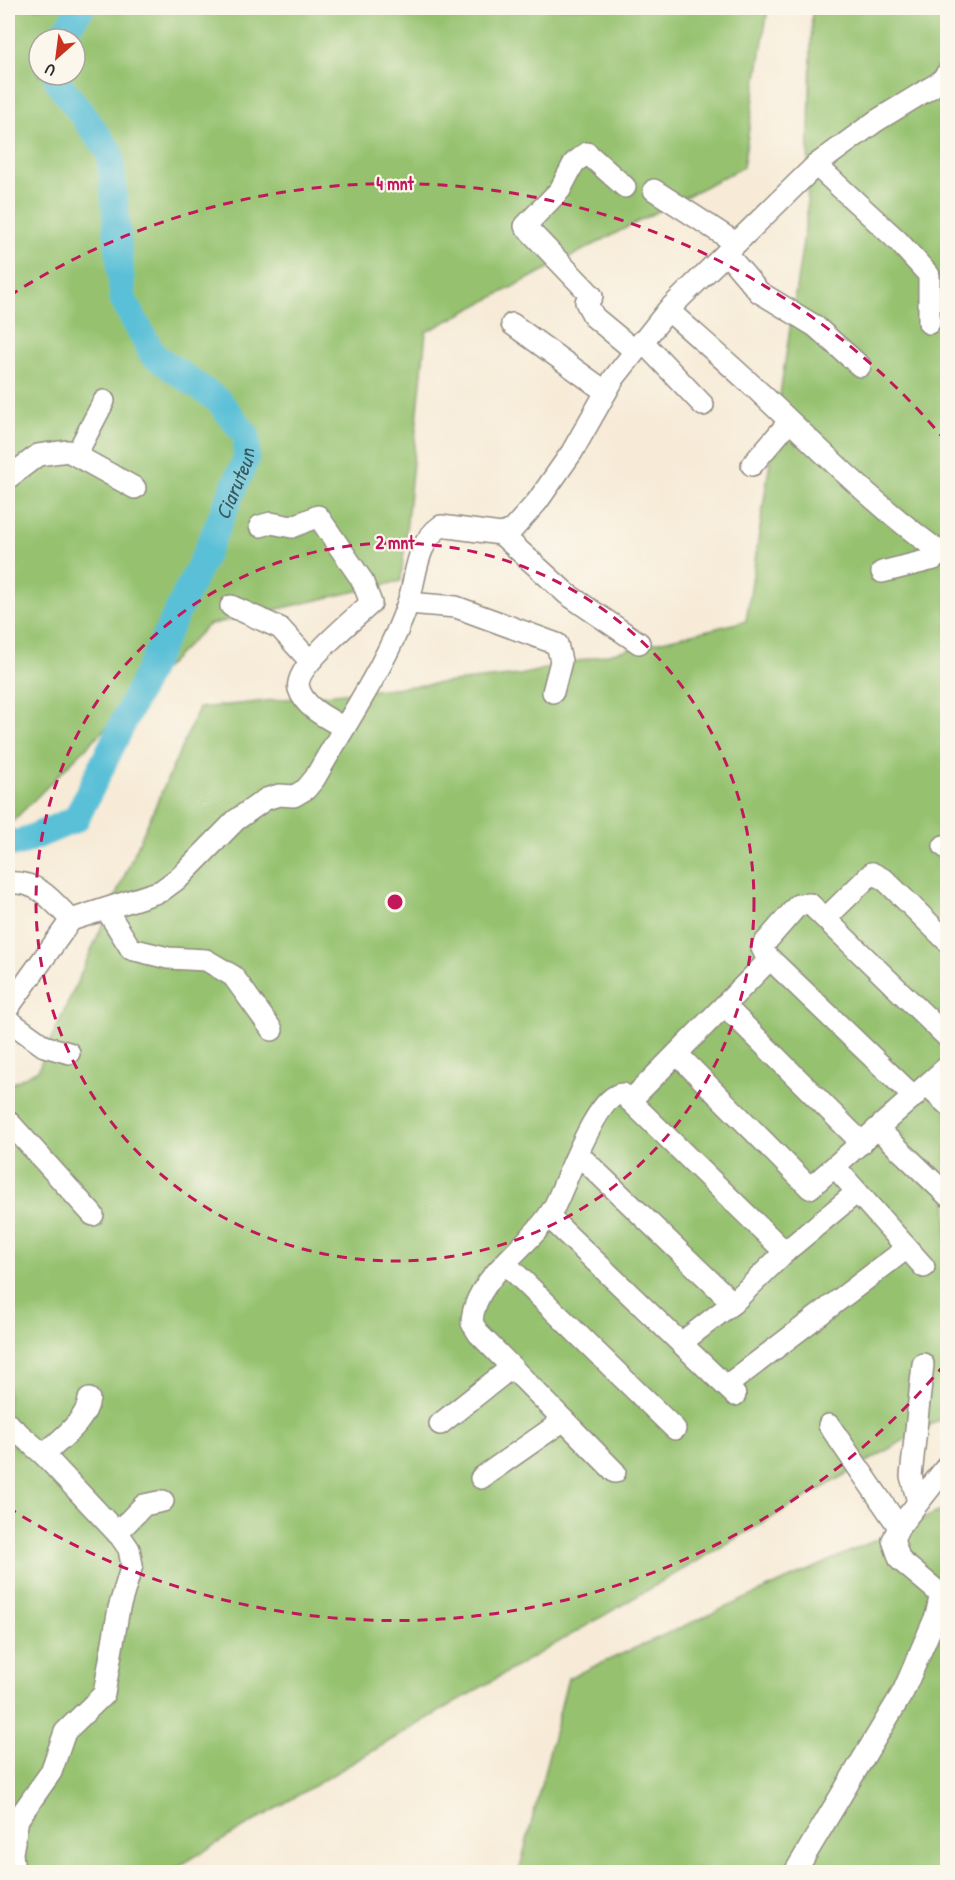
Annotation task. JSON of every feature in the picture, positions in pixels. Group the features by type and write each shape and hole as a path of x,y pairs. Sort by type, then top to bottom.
{"street":[{"path":"8,1008 71,920 161,891 180,877 236,820 266,799 279,795 294,796 306,789 315,778 373,676 408,603 421,550 430,533 441,526 501,534 512,530 537,502 572,452 606,392 638,346 668,310 816,165 876,121 940,82 948,72"},
{"path":"625,187 587,153 574,163 560,190 525,226 592,296 586,302 594,317 638,346 703,405"},
{"path":"816,165 925,269 929,275 929,323"},
{"path":"654,190 731,248 759,292 815,326 860,366"},
{"path":"668,310 906,527 942,554 926,562 882,572"},
{"path":"512,324 606,392"},
{"path":"76,455 104,401"},
{"path":"752,465 789,422"},
{"path":"8,478 38,455 68,451 135,488"},
{"path":"260,526 271,523 292,527 318,516 362,580 371,603 304,670 298,688 316,712 343,727"},
{"path":"501,534 567,594 639,643"},
{"path":"408,603 456,606 557,644 561,661 553,692"},
{"path":"231,606 280,628 304,670"},
{"path":"826,918 872,873 885,880 948,942"},
{"path":"8,883 31,884 50,897 71,920"},
{"path":"948,1038 810,904 798,905 762,948 770,959 921,1092 948,1105"},
{"path":"106,909 131,949 168,958 206,960 233,976 272,1030"},
{"path":"630,1101 726,1007 770,959"},
{"path":"726,1007 862,1143"},
{"path":"8,1020 44,1046 69,1053"},
{"path":"677,1054 810,1188 948,1066"},
{"path":"615,1472 478,1334 472,1323 478,1295 549,1217 591,1124 614,1097 623,1094 784,1252"},
{"path":"8,1120 93,1215"},
{"path":"878,1129 948,1196"},
{"path":"578,1154 733,1303"},
{"path":"835,1167 924,1267"},
{"path":"681,1343 733,1303 784,1252 857,1192"},
{"path":"549,1217 731,1390 907,1248"},
{"path":"506,1264 675,1429"},
{"path":"918,1502 911,1476 923,1364"},
{"path":"440,1424 512,1368"},
{"path":"44,1455 80,1419 87,1410 88,1399"},
{"path":"481,1478 564,1420"},
{"path":"8,1424 44,1455 117,1533 129,1549 132,1565 117,1615 104,1694 65,1732 51,1772 25,1807 11,1832 14,1872"},
{"path":"829,1425 899,1527"},
{"path":"795,1872 903,1692 939,1606 940,1598 937,1591 900,1560 893,1540 899,1527 948,1465"},
{"path":"117,1533 150,1499"}],"green space":[{"path":"8,8 768,8 743,167 426,332 401,581 208,625 8,826"},
{"path":"812,8 947,8 947,1415 169,1872 8,1872 8,1086 38,1070 199,708 520,675 746,621 807,215"},
{"path":"947,1508 947,1872 519,1872 568,1678"}],"waterway":[{"name":"Ciaruteun","path":"68,27 81,8"},
{"name":"Ciaruteun","path":"8,842 19,843 76,819 205,555 246,459 247,436 219,401 153,355 123,299 110,152 61,87"}]}
